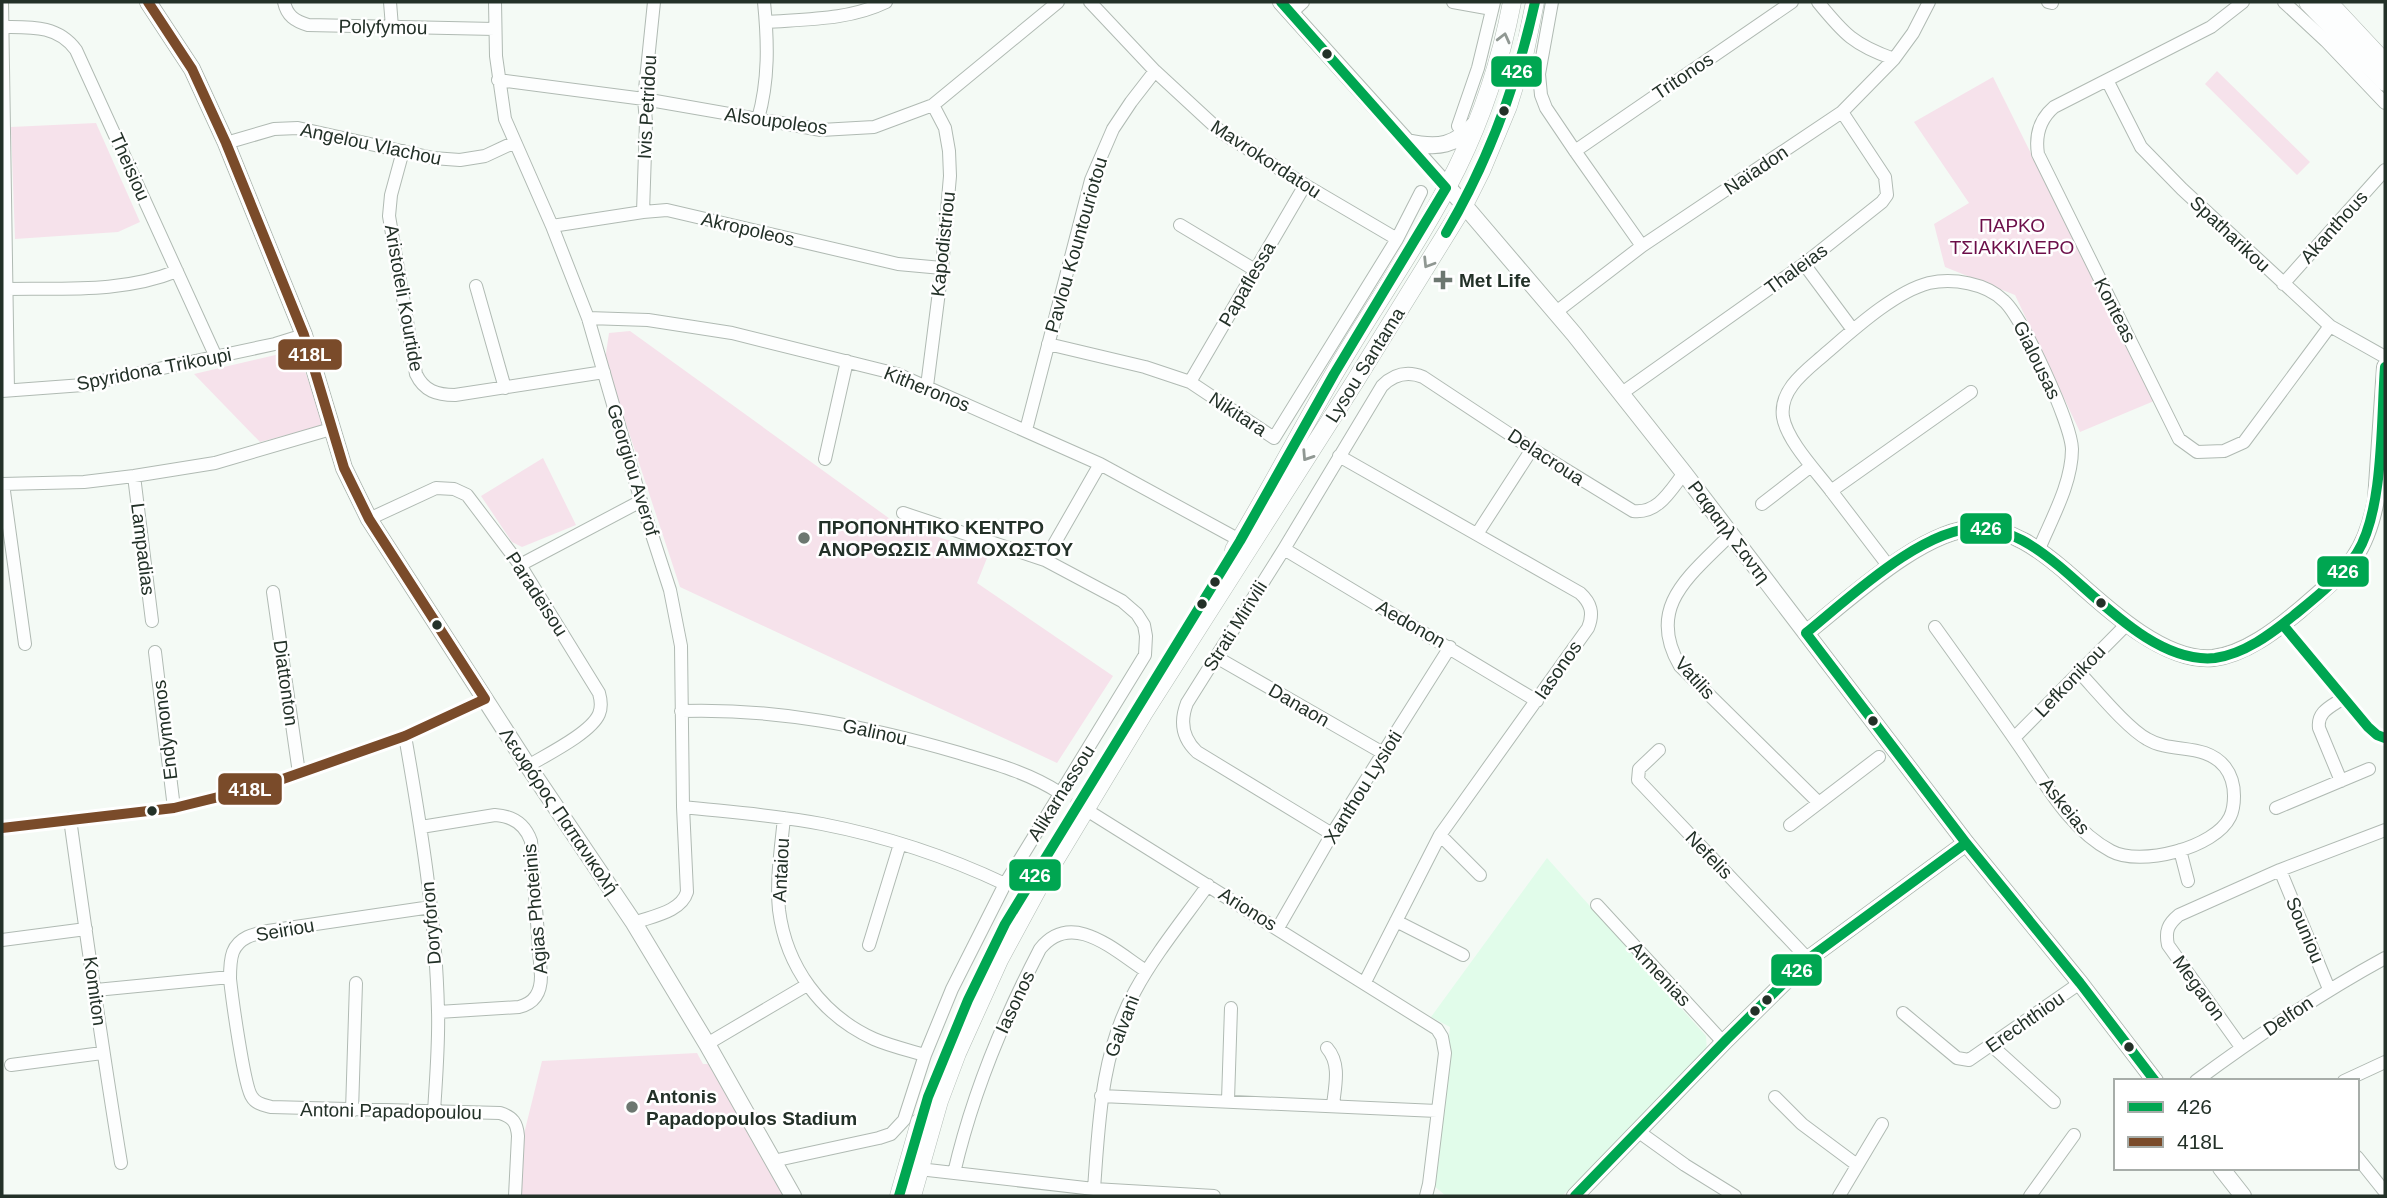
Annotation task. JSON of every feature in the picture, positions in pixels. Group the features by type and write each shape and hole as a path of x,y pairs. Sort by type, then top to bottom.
{"main road":[{"name":"Lysou Santama","path":"899,1196 928,1097 968,1000 1005,924 1143,714 1245,543 1334,374 1446,187 1478,121 1496,71 1512,2"},
{"name":"Lysou Santama","path":"1245,543 1354,383 1464,205 1508,106 1525,51 1535,2"},
{"path":"2308,2 2385,82"},
{"path":"2328,2 2383,57"},
{"name":"Lysou Santama","path":"912,1196 943,1089 999,960 1082,807"}],"street":[{"path":"2,2 5,390"},
{"name":"Λεωφόρος Παπανικολή","path":"148,2 192,69 226,143 304,335 344,468 369,519 528,766 634,923 707,1044 793,1196"},
{"name":"Polyfymou","path":"284,2 289,15 300,23 318,26 495,29"},
{"path":"390,2 392,27"},
{"name":"Georgiou Averof","path":"495,2 498,80 505,119 552,226 588,318 670,590 681,646 683,807 688,886 685,898 676,907 634,923"},
{"name":"Ivis Petridou","path":"643,212 644,99 654,2"},
{"path":"758,119 767,75 764,2"},
{"path":"766,22 848,15 886,2"},
{"name":"Alsoupoleos","path":"498,80 644,99 821,130 874,127 933,105 1058,2"},
{"name":"Mavrokordatou","path":"1090,2 1155,71 1221,132 1397,239"},
{"path":"1453,2 1493,5 1478,68 1458,126"},
{"path":"1552,2 1539,74 1541,95 1546,108 1642,246"},
{"name":"Tritonos","path":"1575,150 1792,2"},
{"path":"1818,2 1848,37 1870,51 1894,59"},
{"name":"Naïadon","path":"1556,312 1642,246 1842,113 1894,59 1913,33 1929,2"},
{"name":"Konteas","path":"2243,2 2211,27 2048,112 2042,120 2037,137 2038,154 2179,439 2197,452 2224,451 2244,442 2330,326"},
{"path":"2284,2 2326,41 2385,103"},
{"name":"Ραφαηλ Σαντη","path":"1292,5 1556,312 1622,393 1966,843 2080,983 2153,1079"},
{"name":"Theisiou","path":"3,27 43,28 57,33 71,44 80,58 216,357"},
{"name":"Pavlou Kountouriotou","path":"1026,430 1084,204 1101,155 1130,102 1155,71"},
{"name":"Spatharikou","path":"2107,80 2141,147 2182,189 2330,326 2385,357"},
{"name":"Kapodistriou","path":"927,386 942,268 949,184 949,150 945,128 933,105"},
{"name":"Thaleias","path":"1622,393 1804,264 1874,209 1887,195 1885,177 1842,113"},
{"path":"1408,142 1428,146 1451,143 1466,134 1478,121"},
{"name":"Angelou Vlachou","path":"226,143 291,127 443,159 467,160 485,156 514,142"},
{"name":"Aristoteli Kourtide","path":"403,151 388,216 416,374 420,383 431,392 455,395 604,372"},
{"name":"Akanthous","path":"2283,284 2385,170"},
{"name":"Papaflessa","path":"1190,382 1305,185"},
{"name":"Nikitara","path":"1048,345 1145,367 1190,382 1274,438 1397,239 1420,192"},
{"name":"Akropoleos","path":"552,226 643,212 667,211 898,264 942,268"},
{"path":"1180,225 1255,270"},
{"path":"1804,264 1853,330"},
{"path":"6,289 117,287 155,280 177,271"},
{"name":"Gialousas","path":"1890,568 1811,466 1785,428 1782,413 1791,385 1853,330 1912,289 1932,283 1957,281 1974,285 2004,300 2021,322 2065,418 2071,436 2069,470 2060,500 2039,549"},
{"path":"476,286 505,388"},
{"name":"Kitheronos","path":"588,318 648,320 732,333 897,374 1100,464 1245,543"},
{"name":"Spyridona Trikoupi","path":"5,390 83,384 275,344 304,335"},
{"path":"825,459 847,361"},
{"path":"1806,633 1890,568 1936,538 1966,529 1997,531 2039,549 2127,624 2173,650 2203,658 2235,652 2283,625 2342,573 2357,555 2372,520 2381,480 2385,367"},
{"name":"Delacroua","path":"1399,375 1423,377 1532,449 1623,506 1638,512 1660,503 1684,473"},
{"name":"Strati Mirivili","path":"1332,834 1197,752 1189,744 1183,723 1185,707 1284,549 1377,391 1386,381 1399,375"},
{"path":"1831,491 1971,392"},
{"path":"25,644 2,484 84,482 134,477 215,463 331,429"},
{"path":"1477,534 1532,449"},
{"name":"Iasonos","path":"1339,456 1580,593 1590,605 1592,616 1588,628 1440,835 1365,982"},
{"path":"1045,560 1100,464"},
{"path":"1762,504 1811,466"},
{"name":"Lampadias","path":"134,477 152,621"},
{"name":"Paradeisou","path":"369,519 429,490 442,487 454,489 473,501 520,565 599,692 601,700 598,716 592,724 528,766"},
{"path":"520,565 641,501"},
{"name":"Alikarnassou","path":"773,1161 879,1138 891,1134 900,1125 952,989 1005,884 1142,662 1146,636 1143,625 1137,614 1122,601 1045,560 903,513"},
{"name":"Vatilis","path":"1730,535 1679,588 1667,617 1670,649 1680,666 1818,802"},
{"name":"Aedonon","path":"1284,549 1537,701"},
{"name":"Diattonton","path":"273,592 299,773"},
{"name":"Lefkonikou","path":"2014,738 2127,624"},
{"path":"2283,625 2342,699 2368,727 2385,738"},
{"name":"Askeias","path":"1935,627 2063,807 2096,842 2113,853 2135,858 2180,850 2213,834 2230,818 2234,805 2232,778 2224,766 2200,750 2170,748 2147,739 2079,673"},
{"name":"Xanthou Lysioti","path":"1278,928 1332,834 1450,647"},
{"name":"Endymonos","path":"155,652 174,808"},
{"name":"Danaon","path":"1216,657 1383,753"},
{"path":"2,828 174,808 263,786 405,736 485,699"},
{"path":"2341,781 2318,720 2321,713 2342,699"},
{"name":"Galinou","path":"681,710 750,712 859,726 1001,765 1043,782 1060,793"},
{"name":"Doryforon","path":"405,736 421,827 431,907 438,1012 434,1112"},
{"name":"Nefelis","path":"1659,750 1639,769 1638,780 1808,959"},
{"path":"1790,825 1879,757"},
{"path":"2276,808 2369,769"},
{"path":"683,807 822,824 900,844 1005,884"},
{"name":"Arionos","path":"1082,807 1437,1029 1444,1042 1445,1053 1437,1111"},
{"name":"Agias Photeinis","path":"421,827 495,815 507,816 519,823 531,841 541,976 537,997 519,1007 438,1012"},
{"name":"Antaiou","path":"784,818 778,881 779,909 792,957 807,985 838,1016 858,1031 888,1044 925,1055"},
{"name":"Komiton","path":"70,819 121,1163"},
{"name":"Megaron","path":"2241,1047 2168,946 2167,930 2170,922 2179,915 2280,870 2385,830"},
{"path":"1440,835 1480,875"},
{"path":"1575,1196 1808,959 1966,843"},
{"path":"869,945 900,844"},
{"path":"2180,850 2188,881"},
{"name":"Souniou","path":"2280,870 2329,989"},
{"name":"Galvani","path":"1094,1189 1101,1096 1117,1034 1130,1000 1146,971 1208,885"},
{"name":"Armenias","path":"1597,905 1724,1042"},
{"name":"Seiriou","path":"246,1081 230,977 233,951 240,942 249,935 431,907"},
{"path":"1396,921 1463,955"},
{"path":"2,940 86,929"},
{"name":"Iasonos","path":"954,1173 966,1125 996,1043 1040,949 1047,941 1064,932 1087,934 1146,971"},
{"name":"Delfon","path":"2199,1079 2241,1047 2329,989 2385,958"},
{"path":"96,990 230,977"},
{"path":"352,1111 356,983"},
{"name":"Erechthiou","path":"1903,1013 1957,1058 1969,1060 2080,983"},
{"path":"707,1044 807,985"},
{"path":"1228,1100 1231,1008"},
{"path":"1991,1045 2054,1102"},
{"path":"1327,1048 1333,1054 1336,1068 1333,1105"},
{"path":"11,1065 103,1053"},
{"path":"2348,1079 2385,1062"},
{"name":"Antoni Papadopoulou","path":"246,1081 252,1098 271,1107 500,1113 514,1120 518,1136 515,1196"},
{"path":"1101,1096 1437,1111 1426,1196"},
{"path":"1775,1097 1802,1124 1857,1165"},
{"path":"1839,1196 1882,1124"},
{"path":"1639,1132 1735,1196"},
{"path":"2030,1196 2074,1135"},
{"path":"2359,1160 2385,1192"},
{"path":"919,1169 1094,1189 1214,1196"},
{"path":"2223,1170 2243,1196"}],"shaded area":[{"path":"1547,858 1706,1036 1707,1054 1562,1196 1446,1196 1433,1185 1450,1027 1431,1017"}],"green space":[{"path":"2217,71 2310,162 2297,175 2205,84"},
{"name":"ΠΑΡΚΟ ΤΣΙΑΚΚΙΛΕΡΟ","path":"1993,77 2154,401 2080,432 2015,295 1945,267 1934,224 1969,203 1914,122"},
{"path":"96,123 140,222 118,232 15,239 11,127"},
{"name":"ΠΡΟΠΟΝΗΤΙΚΟ ΚΕΝΤΡΟ ΑΝΟΡΘΩΣΙΣ ΑΜΜΟΧΩΣΤΟΥ","path":"630,331 897,524 989,553 977,583 1113,676 1057,763 680,587 605,360 609,333"},
{"path":"297,350 325,425 260,442 194,374"},
{"path":"543,458 576,525 522,547 512,542 481,496"},
{"name":"Antonis Papadopoulos Stadium","path":"697,1053 703,1064 708,1064 787,1196 519,1196 521,1146 542,1061"}],"transit line":[{"name":"418L","path":"148,2 192,69 226,143 304,335 344,468 369,519 485,699"},
{"name":"426","path":"899,1196 928,1097 968,1000 1005,924 1240,541 1334,374 1446,188 1281,2"},
{"name":"426","path":"1446,233 1476,178 1500,121 1520,62 1535,2"},
{"name":"426","path":"1806,633 1865,584 1911,551 1958,531 1980,528 2012,535 2032,546 2111,612 2172,651 2193,657 2215,658 2247,648 2276,630 2319,595 2343,571 2357,553 2366,535 2380,463 2385,367"},
{"name":"426","path":"2283,625 2368,727 2385,738"},
{"name":"426","path":"1806,633 1966,843 2080,983 2153,1079"},
{"name":"418L","path":"2,828 174,808 263,786 405,736 485,699"},
{"name":"426","path":"1575,1196 1808,959 1966,843"}],"place":[{"name":"Met Life","path":"1443,280"},
{"name":"ΠΡΟΠΟΝΗΤΙΚΟ ΚΕΝΤΡΟ ΑΝΟΡΘΩΣΙΣ ΑΜΜΟΧΩΣΤΟΥ","path":"804,538"},
{"name":"Antonis Papadopoulos Stadium","path":"632,1107"}]}
